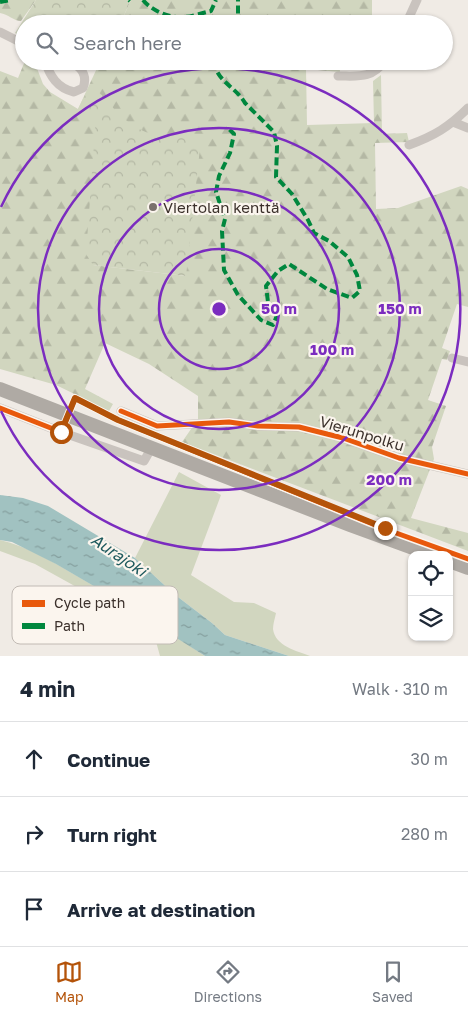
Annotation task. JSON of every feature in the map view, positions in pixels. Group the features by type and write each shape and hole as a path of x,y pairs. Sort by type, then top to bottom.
{"highway":[{"path":"0,389 421,551"},
{"path":"453,562 468,568"}],"street":[{"path":"410,15 417,0"},
{"path":"0,32 15,40"},
{"path":"48,70 56,83 74,92 83,88 85,81 81,70"},
{"path":"338,76 369,75 377,70"},
{"path":"409,145 431,138 468,108"},
{"path":"453,122 468,128"},
{"path":"452,358 468,362"},
{"path":"0,408 144,461 152,447"},
{"name":"Vierunpolku","path":"121,411 158,426 229,422 258,426 299,427 343,438 400,458 468,474"}],"green space":[{"path":"0,0 36,0 25,15 15,15 15,20 0,13"},
{"path":"36,0 131,0 124,15 26,15"},
{"path":"131,0 372,0 372,15 124,15"},
{"path":"21,70 38,70 43,84 50,92 78,109 96,70 306,70 307,125 374,123 373,81 381,75 382,134 407,133 409,142 375,143 376,209 398,208 461,186 468,189 468,307 457,304 442,348 450,351 447,360 442,359 428,400 446,406 432,447 434,459 411,518 468,533 468,551 182,442 198,419 198,396 149,364 105,343 85,389 113,404 109,411 56,385 0,369 0,71 18,78","holes":["120,137 186,276 93,265"]},
{"path":"317,70 340,70 340,72"},
{"name":"Viertolan kenttä","path":"89,87 95,90 118,113 137,128 166,137 201,139 186,276 93,265 86,254 96,117 78,109"},
{"path":"179,472 221,495 191,575 234,602 254,603 276,613 273,629 278,640 293,650 310,656 289,656 225,635 178,597 178,586 165,586 135,558"},
{"path":"0,540 30,550 94,586 75,586 35,564 0,551"},
{"path":"178,639 205,656 160,656 157,644 178,644"}],"water":[{"name":"Aurajoki","path":"0,495 23,498 48,506 135,558 165,586 94,586 12,542 0,540"},
{"path":"178,597 225,635 289,656 205,656 178,639"}],"marked path":[{"path":"0,2 11,0"},
{"path":"143,0 159,12 166,15"},
{"path":"195,15 211,11 216,0"},
{"path":"238,0 238,15"},
{"path":"217,70 222,79 237,92 245,103 274,132 277,146 276,177 292,194 314,233 329,241 348,257 357,275 360,291 352,298 327,289 289,264 278,271 266,286 268,302 278,313 273,325 261,320 238,295 224,270 222,231 225,219 216,192 219,176 230,153 234,134 228,128"}],"cycle path":[{"path":"0,408 61,432 75,398 118,420 385,529 468,559"},
{"path":"121,411 157,426 229,422 258,426 299,427 343,438 399,458 468,474"}],"place":[{"name":"Viertolan kenttä","path":"153,207"}],"route":[{"path":"61,432 75,398 118,420 385,528"}]}
